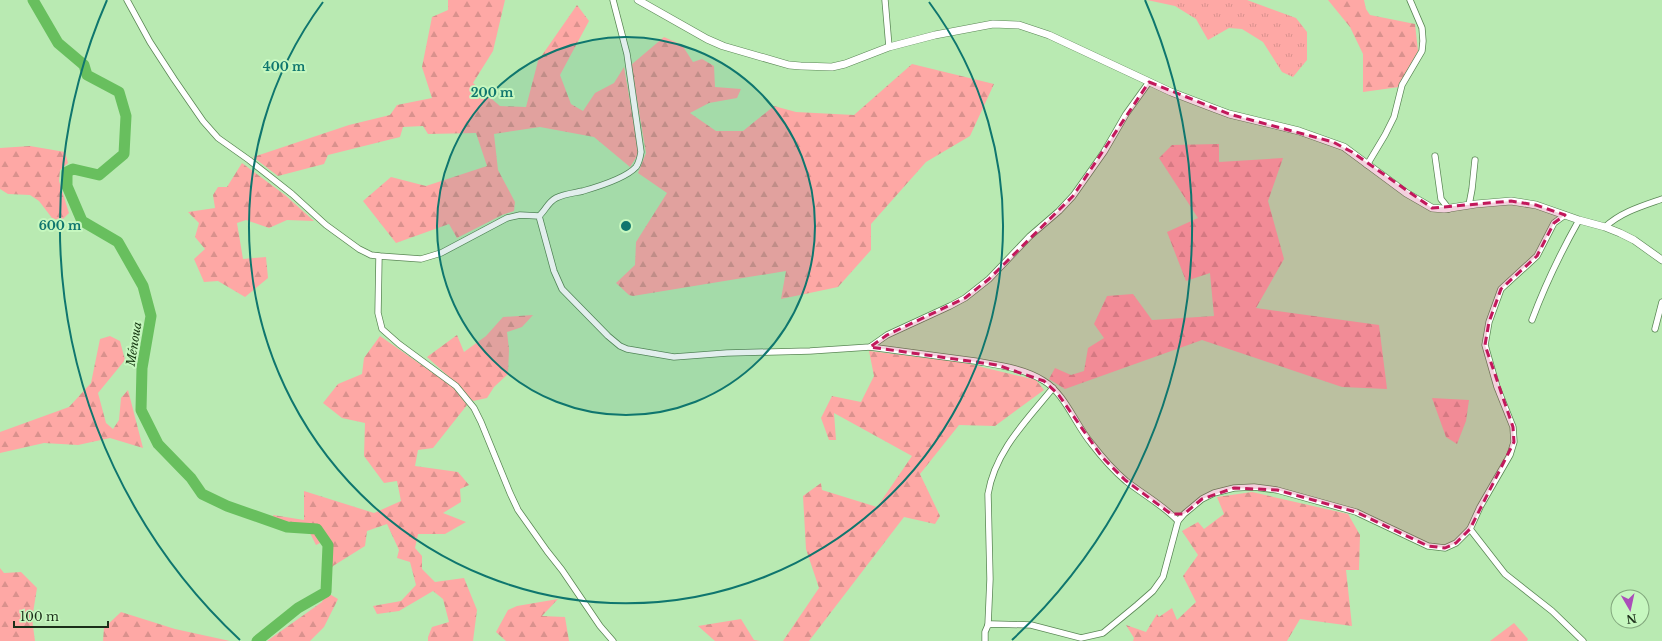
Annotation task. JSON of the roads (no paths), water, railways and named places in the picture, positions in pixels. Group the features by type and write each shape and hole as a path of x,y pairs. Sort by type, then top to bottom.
{"street":[{"path":"127,0 150,42 202,121 218,138 249,160 292,194 339,235 359,249 371,255 415,260 427,258 441,253 506,218 520,215 539,216"},
{"path":"539,216 549,203 557,197 583,191 611,181 636,167 640,160 642,152 627,54 613,0"},
{"path":"638,0 707,39 746,53 789,65 817,67 832,67 856,61 888,47 964,29 994,24 1019,25 1049,35 1149,82 1229,114 1332,142 1352,152 1366,165 1425,205 1437,209 1449,209 1489,202 1520,202 1536,205 1579,220 1605,227 1634,240 1662,260"},
{"path":"886,0 888,47"},
{"path":"1366,165 1385,135 1394,117 1402,85 1422,51 1422,28 1410,0"},
{"path":"870,347 887,335 955,304 989,279 1030,236 1059,211 1073,196 1104,152 1126,114 1149,82"},
{"path":"1435,156 1441,199 1449,209"},
{"path":"1469,205 1475,160"},
{"path":"1605,227 1619,216 1629,211 1662,199"},
{"path":"988,625 1031,625 1080,638 1103,633 1153,591 1163,577 1178,522 1184,514 1202,499 1214,493 1234,488 1254,487 1277,490 1356,512 1428,546 1445,548 1456,543 1470,529 1480,507 1510,455 1515,435 1497,387 1488,355 1486,346 1489,322 1501,289 1537,256 1554,223 1565,215"},
{"path":"539,216 554,271 562,289 608,336 620,346 627,349 674,357 727,353 810,351 870,347 997,365 1035,376 1053,388 1090,443 1102,457 1125,480 1155,500 1178,522"},
{"path":"1532,320 1543,291 1579,220"},
{"path":"379,256 377,289 378,313 382,329 399,344 456,386 474,408 482,422 518,510 562,570 600,626 613,641"},
{"path":"1655,329 1662,302"},
{"path":"985,641 985,632 988,625 990,579 988,494 990,480 1003,452 1016,432 1053,388"},
{"path":"1171,514 1184,514"},
{"path":"1470,529 1505,574 1552,611 1583,641"}],"waterway":[{"name":"Ménoua","path":"33,0 58,43 84,65 87,75 119,92 126,116 124,154 99,175 73,169 67,172 67,186 82,221 118,242 143,286 151,316 142,368 141,410 158,444 191,478 202,494 227,506 287,527 317,529 328,545 326,592 298,608 257,641"}]}
